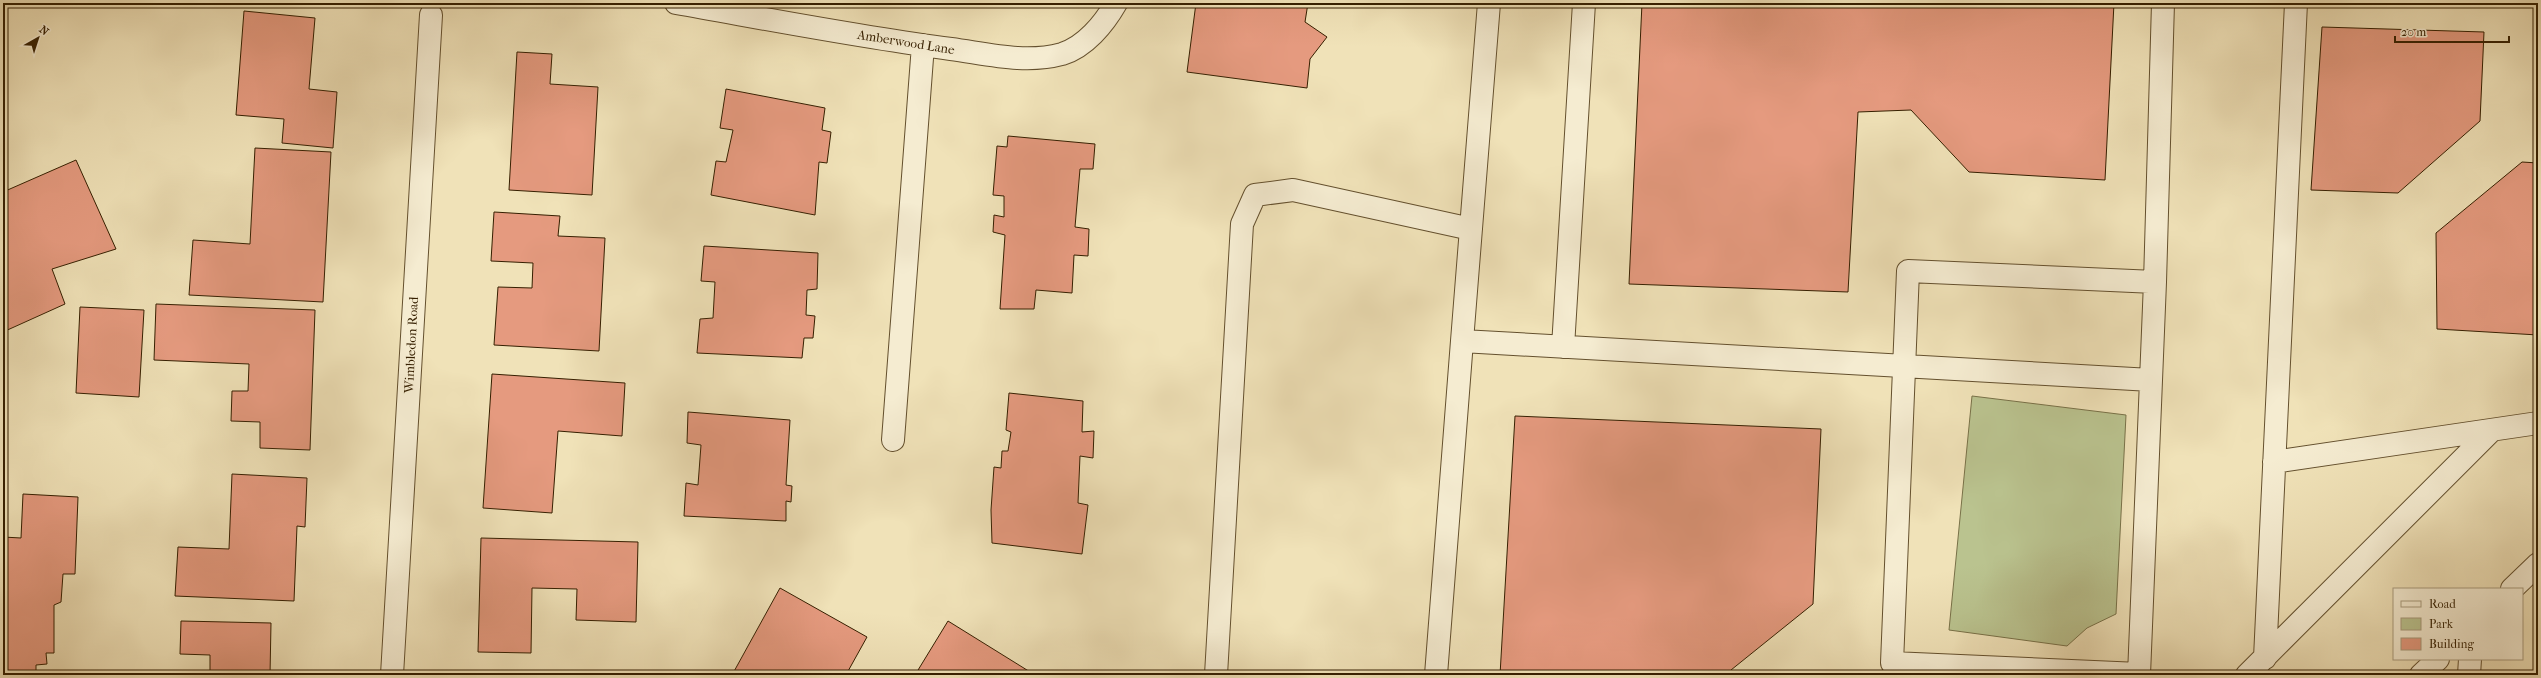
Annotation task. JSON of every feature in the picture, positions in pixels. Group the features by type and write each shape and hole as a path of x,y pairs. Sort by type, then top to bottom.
{"street":[{"name":"Amberwood Lane","path":"676,3 923,45 1030,60 1063,53 1088,38 1107,19 1116,3"},
{"path":"1436,675 1489,3"},
{"path":"1563,347 1584,3"},
{"path":"2155,282 1908,271 1892,663 1982,671 2139,675 2155,282 2163,3"},
{"path":"2265,658 2296,3"},
{"name":"Wimbledon Road","path":"392,675 431,14"},
{"path":"893,440 923,45"},
{"path":"1216,675 1242,224 1255,195 1293,190 1471,229"},
{"path":"1462,341 2151,380"},
{"path":"2274,462 2538,423"},
{"path":"2247,675 2491,431"},
{"path":"2513,588 2538,564"},
{"path":"2421,675 2437,660"},
{"path":"2469,675 2470,660"}],"green space":[{"path":"1972,396 2126,415 2116,614 2087,628 2067,646 1949,630"}],"building":[{"path":"1196,3 1308,3 1305,22 1327,37 1310,59 1307,88 1187,72"},
{"path":"1642,3 2114,3 2105,180 1969,172 1911,110 1858,112 1848,292 1629,284"},
{"path":"244,11 315,18 309,89 337,92 333,148 282,143 284,119 236,115"},
{"path":"2322,27 2484,32 2480,121 2398,193 2311,190"},
{"path":"517,52 552,54 550,84 598,87 592,195 509,190"},
{"path":"726,89 825,108 822,130 831,132 827,163 819,162 815,215 711,195 716,161 726,162 733,130 720,128"},
{"path":"1008,136 1095,144 1093,169 1080,169 1075,227 1089,229 1088,256 1074,255 1072,293 1036,290 1034,309 1000,309 1005,235 993,232 994,215 1004,217 1004,196 993,195 997,146 1007,147"},
{"path":"255,148 331,152 323,302 189,295 193,240 250,244"},
{"path":"76,160 116,249 52,269 65,304 3,332 3,192"},
{"path":"2522,162 2538,163 2538,335 2437,329 2436,233"},
{"path":"494,212 560,216 558,236 605,238 599,351 494,345 498,287 532,288 533,263 491,261"},
{"path":"704,246 818,253 817,289 807,290 806,315 815,316 813,338 804,338 802,358 697,353 700,319 713,318 715,282 701,281"},
{"path":"156,304 315,310 310,450 260,448 260,422 231,421 232,391 248,391 249,364 154,360"},
{"path":"80,307 144,310 139,397 76,393"},
{"path":"492,374 625,383 622,436 558,431 552,513 483,508"},
{"path":"1009,393 1083,401 1082,432 1094,431 1093,458 1080,456 1078,503 1088,505 1082,554 992,543 991,510 994,467 1001,468 1002,451 1008,451 1011,432 1006,430"},
{"path":"688,412 790,420 786,485 792,486 791,502 786,501 786,521 684,516 686,483 698,485 701,445 687,443"},
{"path":"1515,416 1821,429 1813,604 1731,670 1733,675 1500,675"},
{"path":"232,474 307,478 305,527 297,526 294,601 175,596 178,547 229,549"},
{"path":"23,494 78,497 75,574 63,574 61,602 54,605 54,653 46,653 47,664 36,665 36,675 3,675 3,537 21,538"},
{"path":"481,538 638,542 636,622 576,620 577,589 532,588 531,653 478,652"},
{"path":"780,588 867,637 847,673 816,671 814,675 732,675"},
{"path":"181,621 271,623 270,675 210,675 210,655 180,654"},
{"path":"948,621 1035,675 915,675"}]}
